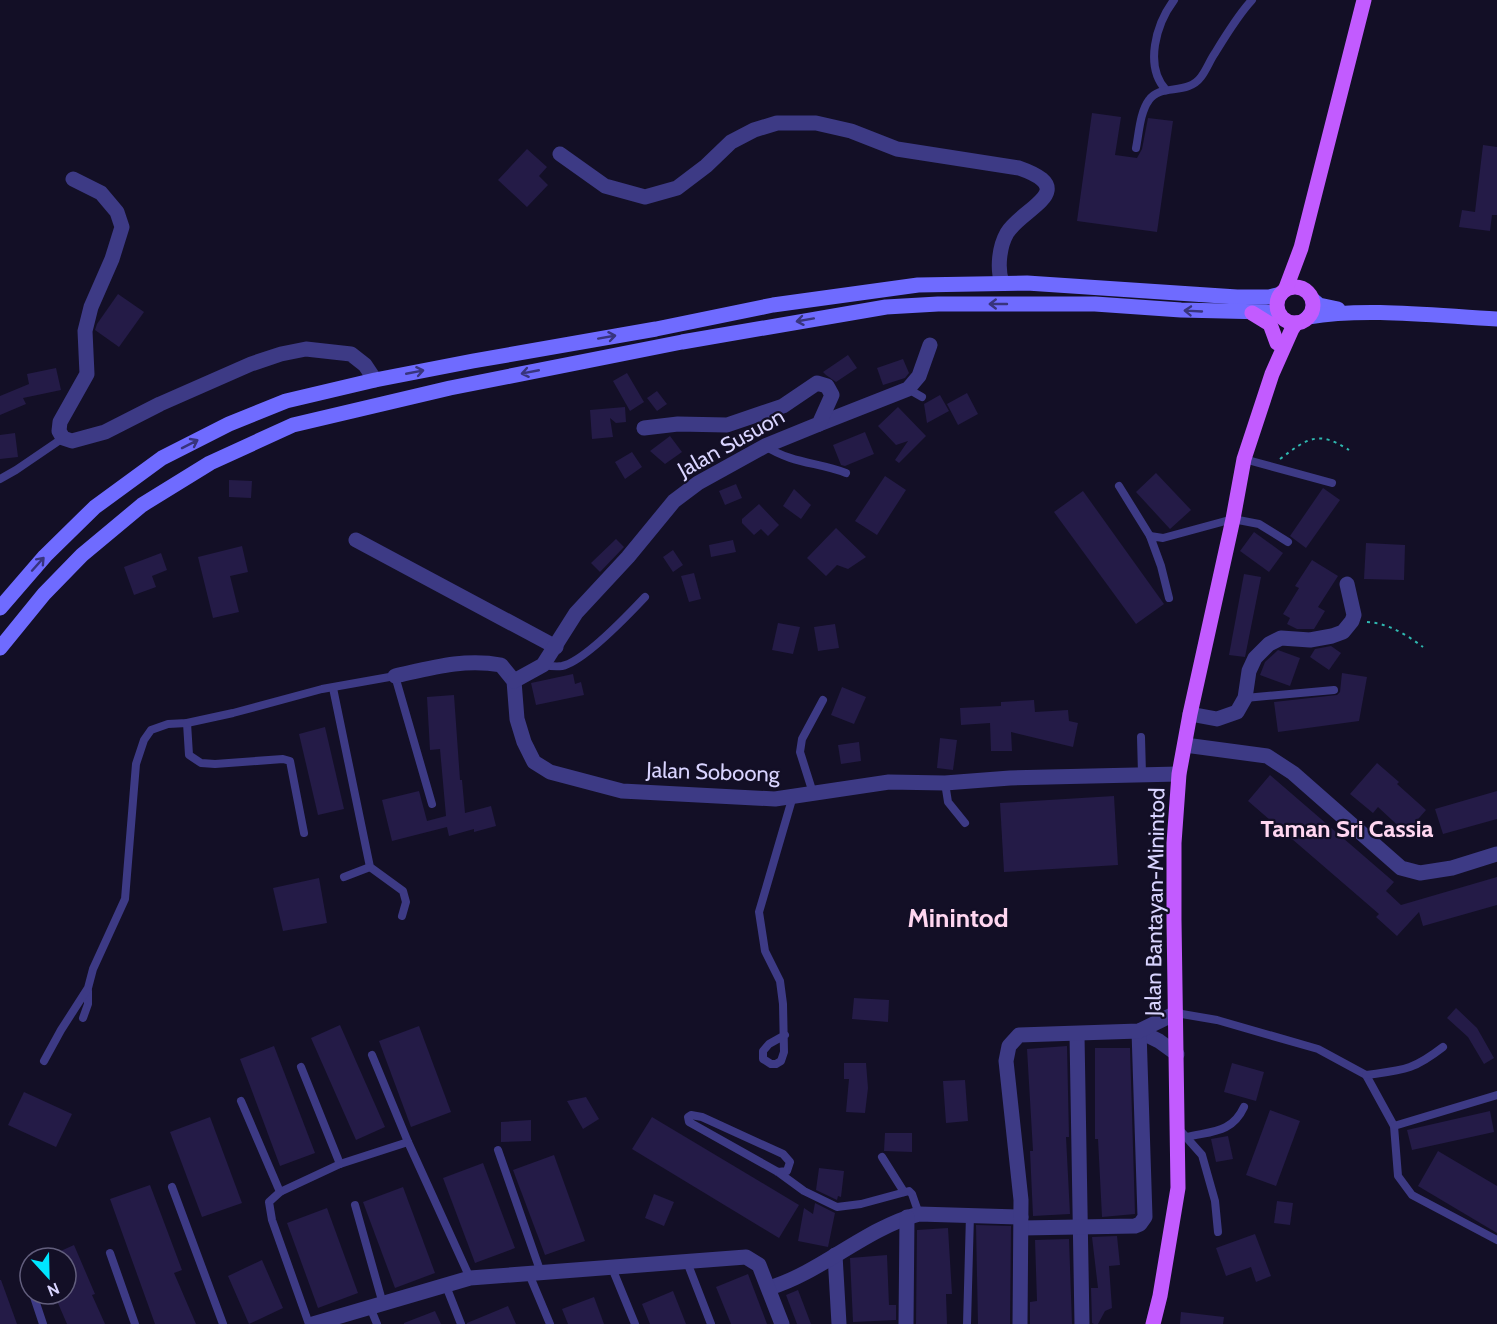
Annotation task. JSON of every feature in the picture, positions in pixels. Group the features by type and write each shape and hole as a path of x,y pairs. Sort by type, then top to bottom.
{"main road":[{"path":"1292,318 1278,302 1289,290 1301,248 1364,0"},
{"path":"0,608 45,556 94,507 162,458 229,424 286,401 375,380 773,305 918,285 1027,283 1237,297 1269,297 1289,290 1310,294 1319,305 1359,312 1497,319"},
{"path":"1292,318 1313,309 1313,300"},
{"path":"0,648 44,594 82,555 142,505 210,463 292,425 450,388 682,342 886,307 938,304 1095,304 1266,312 1292,318 1359,312"},
{"path":"1252,313 1270,324 1277,343"},
{"name":"Jalan Bantayan-Minintod","path":"1272,374 1277,343 1292,318"},
{"name":"Jalan Bantayan-Minintod","path":"1153,1324 1160,1296 1178,1188 1182,1132 1177,1054 1174,909 1174,843 1179,774 1244,459 1272,374 1292,329 1292,318"},
{"name":"Jalan Bantayan-Minintod","path":"1145,1324 1160,1296"}],"street":[{"path":"560,154 605,186 645,197 677,188 731,142 754,130 777,123 816,123 851,131 897,149 1019,168 1038,175 1046,183 1047,192 1042,202 1014,224 1006,235 999,268 1002,283"},
{"path":"73,179 100,193 117,212 122,227 112,259 91,307 85,331 87,374 60,422 59,431 63,438 72,441 105,432 251,364 306,349 351,354 365,365 375,380"},
{"path":"819,424 908,389 919,376 930,345"},
{"name":"Jalan Susuon","path":"514,681 543,665 576,613 628,557 674,501 698,483 765,446 819,424 832,395 827,386 817,383 783,406 727,425 678,424 644,428"},
{"path":"356,540 556,647"},
{"path":"1190,714 1217,719 1237,712 1245,698 1252,664 1269,644 1281,638 1310,640 1343,632 1354,615 1347,584"},
{"path":"395,676 454,662 483,662 501,665 514,681"},
{"name":"Jalan Soboong","path":"514,681 518,719 524,742 534,762 550,772 622,790 776,799 889,782 945,783 1010,778 1179,774"},
{"path":"1185,745 1267,756 1293,773 1401,868 1420,873 1452,868 1497,854"},
{"path":"1020,1324 1021,1222 1006,1061 1009,1046 1019,1035 1139,1032 1176,1013"},
{"path":"1139,1032 1159,1041 1177,1054"},
{"path":"769,1288 799,1277 835,1255 913,1216 970,1215 1082,1227 1140,1224 1145,1217 1139,1032"},
{"path":"1077,1035 1082,1324"},
{"path":"906,1324 913,1216"},
{"path":"835,1255 839,1324"},
{"path":"311,1324 470,1278 746,1257 759,1265 782,1324"}],"lane":[{"path":"1166,90 1158,81 1154,68 1156,39 1167,8 1174,0"},
{"path":"1136,148 1144,108 1150,98 1166,90 1191,87 1201,77 1252,0"},
{"path":"908,389 922,397"},
{"path":"0,478 16,470 63,438"},
{"path":"765,446 786,458 846,473"},
{"path":"1244,459 1332,483"},
{"path":"1119,486 1150,536 1161,566 1168,598"},
{"path":"1150,536 1163,538 1233,519 1259,524 1288,542"},
{"path":"543,665 563,666 576,658 604,638 645,597"},
{"path":"83,1018 88,1004 88,988 93,969 125,899 136,764 144,740 151,730 168,724 187,723 333,688 395,676 432,804"},
{"path":"333,688 370,867 403,891 406,902 402,916"},
{"path":"1245,698 1334,690"},
{"path":"813,793 800,752 802,739 823,700"},
{"path":"187,723 189,755 201,763 283,759 290,761 304,833"},
{"path":"1141,737 1142,774"},
{"path":"945,783 948,802 965,823"},
{"path":"785,1035 780,981 765,951 759,912 793,796"},
{"path":"344,877 370,867"},
{"path":"44,1061 88,988"},
{"path":"1176,1013 1217,1020 1318,1049 1366,1075 1394,1126 1398,1176 1412,1195 1497,1240"},
{"path":"1366,1075 1404,1070 1422,1063 1443,1047"},
{"path":"372,1055 408,1142 470,1278"},
{"path":"301,1067 340,1164"},
{"path":"1394,1126 1497,1095"},
{"path":"241,1101 280,1192"},
{"path":"1182,1132 1227,1128 1240,1117 1245,1107"},
{"path":"778,1172 787,1171 790,1162 783,1154 702,1117 691,1115 688,1117 689,1122 778,1172 804,1191 837,1207 861,1204 909,1191 912,1194 913,1216"},
{"path":"1182,1132 1202,1155 1215,1201 1218,1232"},
{"path":"311,1324 269,1211 269,1202 280,1192 340,1164 408,1142"},
{"path":"498,1150 550,1324"},
{"path":"882,1157 904,1192"},
{"path":"172,1187 223,1324"},
{"path":"355,1205 376,1305 377,1324"},
{"path":"967,1324 970,1215"},
{"path":"110,1253 135,1324"},
{"path":"687,1262 711,1324"},
{"path":"612,1268 635,1324"},
{"path":"446,1286 461,1324"},
{"path":"37,1306 43,1324"}],"path":[{"path":"1271,465 1298,446 1318,437 1336,442 1349,450"},
{"path":"1352,621 1375,622 1388,626 1409,636 1423,647"}],"building":[{"path":"1092,113 1121,117 1115,155 1137,158 1142,149 1148,118 1173,121 1157,232 1077,221"},
{"path":"1483,145 1497,147 1497,215 1492,215 1490,231 1459,227 1462,210 1475,212"},
{"path":"527,149 547,167 539,176 548,185 527,207 498,180"},
{"path":"118,294 144,312 119,347 95,330"},
{"path":"848,355 857,368 836,382 823,372"},
{"path":"903,359 909,373 905,378 883,385 877,368"},
{"path":"56,368 61,390 23,398 26,404 0,415 0,396 29,384 27,374"},
{"path":"627,373 644,402 630,411 613,381"},
{"path":"657,391 667,404 657,411 647,398"},
{"path":"967,393 978,414 958,425 947,404"},
{"path":"940,395 949,411 927,423 924,404"},
{"path":"625,407 626,422 616,423 610,418 613,437 592,439 590,410"},
{"path":"898,407 926,436 899,463 895,460 908,441 896,445 878,426"},
{"path":"865,432 874,454 845,466 841,465 833,445"},
{"path":"15,433 18,457 0,459 0,435"},
{"path":"670,436 682,452 665,464 650,451"},
{"path":"632,452 642,467 625,479 615,462"},
{"path":"1156,473 1191,510 1170,529 1136,492"},
{"path":"885,476 906,490 877,535 855,521"},
{"path":"229,480 252,481 251,498 229,497"},
{"path":"736,484 742,498 725,505 719,491"},
{"path":"1323,488 1340,500 1306,548 1290,536"},
{"path":"794,489 811,505 801,519 783,506"},
{"path":"1083,491 1164,604 1136,624 1054,512"},
{"path":"759,504 779,525 768,536 761,529 754,535 742,523 742,519"},
{"path":"836,528 866,557 848,569 837,565 826,576 807,558"},
{"path":"1254,532 1283,553 1269,572 1240,551"},
{"path":"616,539 624,547 600,572 591,563"},
{"path":"733,540 736,552 711,557 709,545"},
{"path":"1366,543 1405,545 1404,580 1364,579"},
{"path":"242,546 248,572 230,576 239,612 213,618 198,557"},
{"path":"673,550 683,565 673,572 663,557"},
{"path":"161,553 167,570 152,576 156,587 134,595 124,567"},
{"path":"1312,560 1338,576 1318,607 1325,611 1314,629 1297,629 1287,624 1290,618 1283,614 1299,588 1295,586"},
{"path":"694,573 701,599 689,602 681,576"},
{"path":"1244,574 1261,577 1245,657 1229,655"},
{"path":"778,623 800,627 793,654 772,650"},
{"path":"835,624 839,648 818,651 814,627"},
{"path":"1331,646 1341,653 1329,670 1310,657 1315,649"},
{"path":"1278,650 1300,658 1290,686 1260,675 1265,662"},
{"path":"1342,673 1367,677 1359,721 1278,732 1274,702 1337,695 1340,692"},
{"path":"573,674 575,684 581,682 584,695 536,705 531,683"},
{"path":"842,687 866,697 854,724 831,715"},
{"path":"454,695 460,780 462,780 465,813 491,806 496,826 449,836 447,827 392,841 382,800 419,791 427,821 446,816 440,749 430,750 427,697"},
{"path":"1034,700 1035,712 1068,710 1069,721 1078,723 1073,747 1011,732 1012,751 991,751 990,723 961,725 960,708 1001,706 1001,702"},
{"path":"325,727 344,809 318,815 299,734"},
{"path":"940,738 957,740 953,770 937,768"},
{"path":"859,742 861,761 841,764 838,745"},
{"path":"1377,763 1426,810 1406,833 1378,807 1373,813 1350,794"},
{"path":"1270,775 1394,882 1386,891 1401,905 1497,877 1497,905 1423,926 1419,912 1397,936 1376,917 1379,914 1248,801"},
{"path":"1497,791 1497,819 1443,834 1435,809"},
{"path":"1114,796 1118,865 1004,872 1000,803"},
{"path":"319,878 327,923 283,931 273,888"},
{"path":"854,998 889,1000 888,1022 852,1019"},
{"path":"1456,1008 1477,1028 1494,1058 1484,1064 1468,1037 1447,1018"},
{"path":"340,1025 385,1127 356,1140 311,1038"},
{"path":"419,1026 451,1112 411,1127 379,1041"},
{"path":"274,1046 315,1153 280,1166 240,1059"},
{"path":"1067,1046 1069,1137 1066,1137 1070,1214 1033,1216 1030,1151 1033,1151 1027,1049"},
{"path":"1095,1048 1130,1048 1135,1214 1102,1217 1098,1139 1095,1139"},
{"path":"844,1063 866,1063 868,1088 865,1113 846,1112 849,1079 844,1079"},
{"path":"1232,1063 1264,1072 1256,1101 1224,1092"},
{"path":"965,1080 968,1121 946,1123 943,1081"},
{"path":"24,1092 72,1114 56,1147 8,1125"},
{"path":"586,1097 599,1119 583,1129 567,1101"},
{"path":"1270,1110 1300,1121 1276,1186 1246,1175"},
{"path":"1490,1111 1494,1132 1412,1150 1407,1130"},
{"path":"210,1117 242,1203 202,1217 170,1132"},
{"path":"652,1117 799,1205 779,1238 632,1149"},
{"path":"531,1120 531,1141 501,1142 501,1122"},
{"path":"885,1133 912,1133 912,1152 884,1151"},
{"path":"1228,1136 1233,1159 1216,1162 1211,1139"},
{"path":"1438,1151 1497,1186 1497,1233 1418,1186"},
{"path":"554,1155 585,1241 545,1255 513,1170"},
{"path":"483,1163 515,1248 475,1263 443,1178"},
{"path":"819,1168 844,1171 841,1197 838,1196 837,1200 816,1190"},
{"path":"150,1185 182,1270 174,1273 196,1324 155,1324 110,1199"},
{"path":"403,1187 435,1273 395,1288 363,1202"},
{"path":"654,1194 674,1202 664,1226 645,1218"},
{"path":"1277,1201 1293,1203 1290,1225 1274,1223"},
{"path":"815,1203 835,1213 828,1247 798,1241 804,1208 813,1214"},
{"path":"327,1208 358,1293 318,1308 287,1223"},
{"path":"976,1225 1011,1226 1010,1324 978,1324"},
{"path":"948,1228 952,1294 946,1294 947,1324 916,1324 917,1230"},
{"path":"1255,1234 1271,1276 1256,1282 1251,1267 1226,1276 1216,1248"},
{"path":"1117,1236 1120,1265 1109,1266 1112,1308 1105,1311 1098,1324 1094,1324 1092,1323 1091,1288 1098,1288 1092,1237"},
{"path":"1069,1239 1072,1324 1030,1324 1030,1302 1037,1301 1035,1240"},
{"path":"78,1254 105,1324 67,1324 59,1306 78,1306"},
{"path":"887,1255 889,1305 896,1305 896,1320 853,1322 850,1258"},
{"path":"262,1260 283,1308 249,1324 228,1276"},
{"path":"748,1274 767,1324 731,1324 716,1287"},
{"path":"1,1280 17,1324 0,1324"},
{"path":"798,1290 811,1324 797,1324 786,1295"},
{"path":"673,1291 686,1324 650,1324 642,1304"},
{"path":"594,1297 604,1324 568,1324 562,1309"},
{"path":"508,1306 516,1324 467,1324 467,1323"},
{"path":"435,1311 441,1324 404,1324 404,1323"},
{"path":"1181,1312 1224,1317 1223,1324 1180,1324"}],"district":[{"name":"Taman Sri Cassia","path":"1347,828"},
{"name":"Minintod","path":"958,918"}]}
